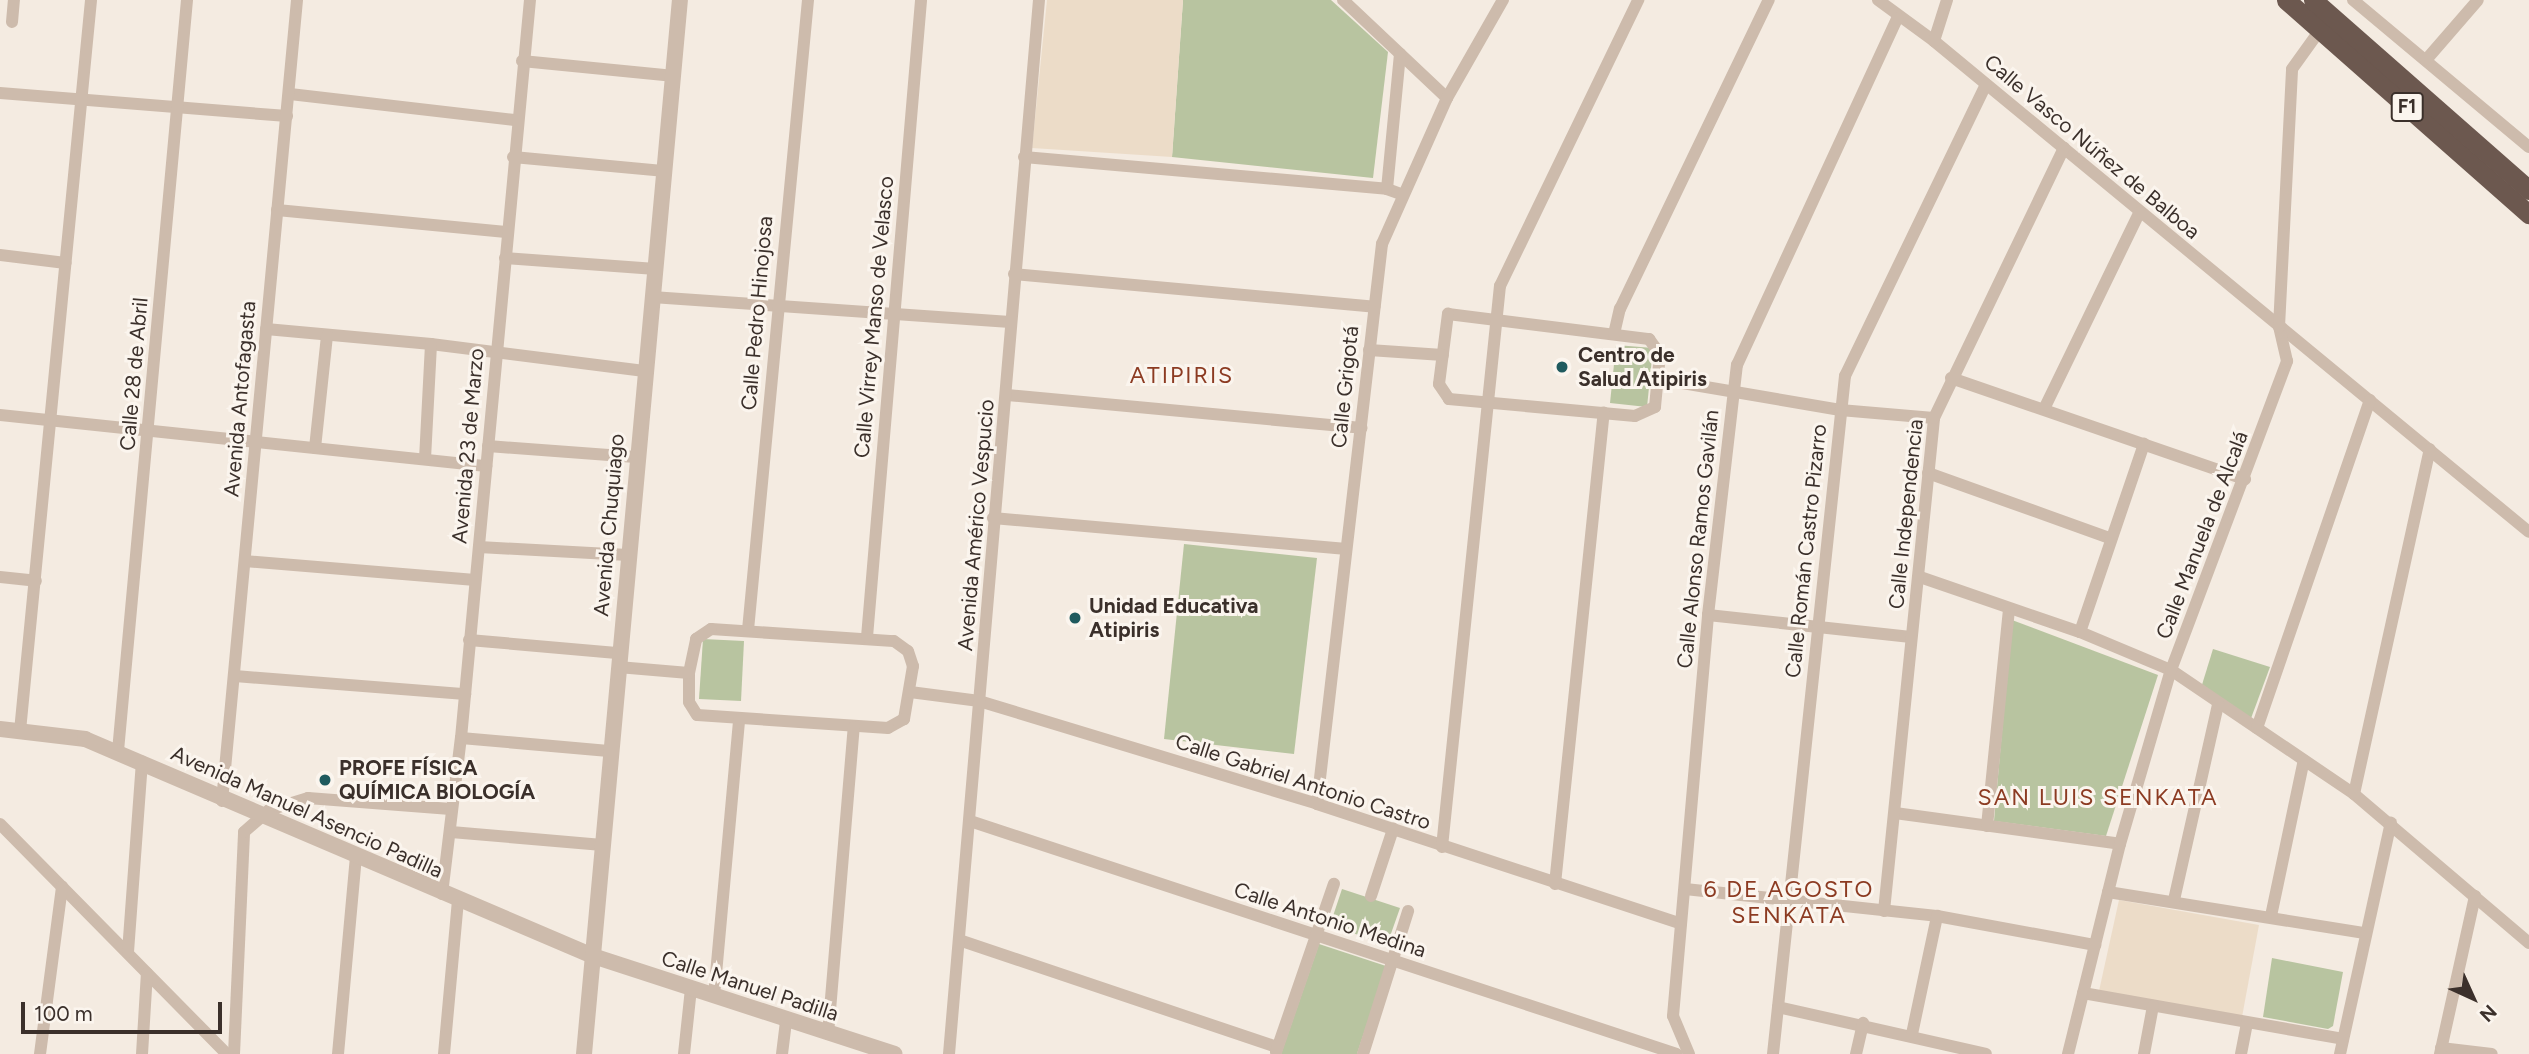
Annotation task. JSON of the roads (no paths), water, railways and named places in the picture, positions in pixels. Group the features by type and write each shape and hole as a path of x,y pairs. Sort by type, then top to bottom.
{"highway":[{"name":"F1","path":"2286,0 2529,214"},
{"name":"F1","path":"2313,0 2529,190"}],"street":[{"path":"12,22 13,0"},
{"path":"20,731 91,0"},
{"name":"Calle 28 de Abril","path":"118,751 187,0"},
{"name":"Avenida Antofagasta","path":"222,801 297,0"},
{"path":"523,0 530,0"},
{"name":"Avenida 23 de Marzo","path":"442,894 461,738 494,351 530,0"},
{"name":"Avenida Chuquiago","path":"584,1054 636,457 680,0"},
{"name":"Calle Pedro Hinojosa","path":"748,630 776,306 808,0"},
{"name":"Calle Virrey Manso de Velasco","path":"867,637 921,0"},
{"name":"Avenida Américo Vespucio","path":"949,1054 1039,0"},
{"path":"1343,0 1447,98"},
{"name":"Calle Grigotá","path":"1317,804 1344,549 1382,244 1401,194 1447,98 1503,0"},
{"path":"1442,847 1490,404 1500,286 1638,0"},
{"path":"1614,334 1620,309 1769,0"},
{"name":"Calle Vasco Núñez de Balboa","path":"1878,0 1897,18 1934,41 1986,83 2139,214 2529,532"},
{"path":"1934,41 1947,0"},
{"path":"2353,0 2529,146"},
{"path":"2426,60 2478,0"},
{"name":"Calle Alonso Ramos Gavilán","path":"1689,1054 1673,1016 1708,615 1741,349 1897,18"},
{"name":"Calle Manuela de Alcalá","path":"2068,1054 2120,844 2171,670 2245,479 2287,361 2279,327 2292,69 2320,30"},
{"path":"1387,189 1400,54"},
{"path":"522,61 674,76"},
{"name":"Calle Román Castro Pizarro","path":"1773,1054 1816,628 1845,376 1986,83"},
{"path":"0,93 287,116"},
{"path":"290,94 516,120"},
{"name":"Calle Independencia","path":"1884,911 1911,638 1920,577 1934,418 2064,148"},
{"path":"513,157 665,171"},
{"path":"1024,157 1387,189 1401,194"},
{"path":"276,210 506,232"},
{"path":"2045,407 2139,214"},
{"path":"0,255 66,263"},
{"path":"505,258 656,269"},
{"path":"1014,274 1374,307"},
{"path":"652,297 1010,322"},
{"path":"1448,314 1498,318 1614,334 1655,344 1660,354 1657,402 1650,413 1634,416 1490,404 1443,395 1439,384 1448,314"},
{"path":"266,329 431,344 646,371"},
{"path":"314,447 327,336"},
{"path":"425,459 431,344"},
{"path":"1369,350 1443,355"},
{"path":"1951,378 2045,407 2245,479"},
{"path":"1659,379 1734,394 1840,410 1934,418"},
{"path":"1007,394 1361,428"},
{"path":"2257,728 2370,400"},
{"path":"1555,884 1604,413"},
{"path":"0,415 486,466"},
{"path":"2080,632 2144,444"},
{"path":"488,446 636,457"},
{"path":"2354,794 2430,449"},
{"path":"1928,473 2110,538"},
{"path":"993,518 1344,549"},
{"path":"479,547 628,555"},
{"path":"244,561 475,580"},
{"path":"0,577 36,582"},
{"path":"1920,577 2080,632 2171,670 2354,794 2529,943"},
{"path":"1987,826 2009,609"},
{"path":"1708,615 1911,638"},
{"path":"711,629 748,630 894,641 908,651 913,666 904,719 895,727 854,727 697,715 688,702 693,648 702,633 711,629"},
{"path":"469,640 618,660 689,673"},
{"path":"235,676 464,694"},
{"name":"Calle Gabriel Antonio Castro","path":"910,692 979,701 1317,804 1681,924"},
{"path":"2174,900 2218,704"},
{"path":"714,996 738,720"},
{"path":"828,1034 854,727"},
{"name":"Avenida Manuel Asencio Padilla","path":"0,729 85,739 118,751 258,817 593,956"},
{"path":"461,738 611,751"},
{"path":"2271,916 2304,760"},
{"path":"128,952 142,762"},
{"path":"234,1054 244,832 258,817 280,804 308,798 452,809"},
{"path":"1895,813 2120,844"},
{"name":"Calle Antonio Medina","path":"970,821 1677,1054"},
{"path":"0,824 227,1054"},
{"path":"2340,1054 2391,824"},
{"path":"1370,896 1393,829"},
{"path":"451,832 602,845"},
{"path":"338,1054 356,857"},
{"path":"959,940 1276,1050 1334,884"},
{"path":"40,1054 62,886"},
{"path":"1685,889 1937,916 2095,945"},
{"path":"2108,892 2174,900 2365,933"},
{"path":"2475,896 2440,1051 2492,1054"},
{"path":"444,1054 458,899"},
{"path":"1363,1054 1408,911"},
{"path":"1912,1034 1937,916"},
{"name":"Calle Manuel Padilla","path":"593,956 894,1054"},
{"path":"142,1054 147,973"},
{"path":"684,1054 691,988"},
{"path":"2083,993 2343,1039"},
{"path":"2144,1054 2153,1006"},
{"path":"1778,1007 1912,1034 1960,1050 1986,1054"},
{"path":"782,1054 786,1020"},
{"path":"1856,1054 1863,1023"},
{"path":"2241,1054 2247,1023"}],"place":[{"name":"Centro de Salud Atipiris","path":"1562,367"},
{"name":"Unidad Educativa Atipiris","path":"1075,618"},
{"name":"PROFE FÍSICA QUÍMICA BIOLOGÍA","path":"325,780"}],"district":[{"name":"ATIPIRIS","path":"1182,375"},
{"name":"SAN LUIS SENKATA","path":"2098,797"},
{"name":"6 DE AGOSTO SENKATA","path":"1789,902"}]}
